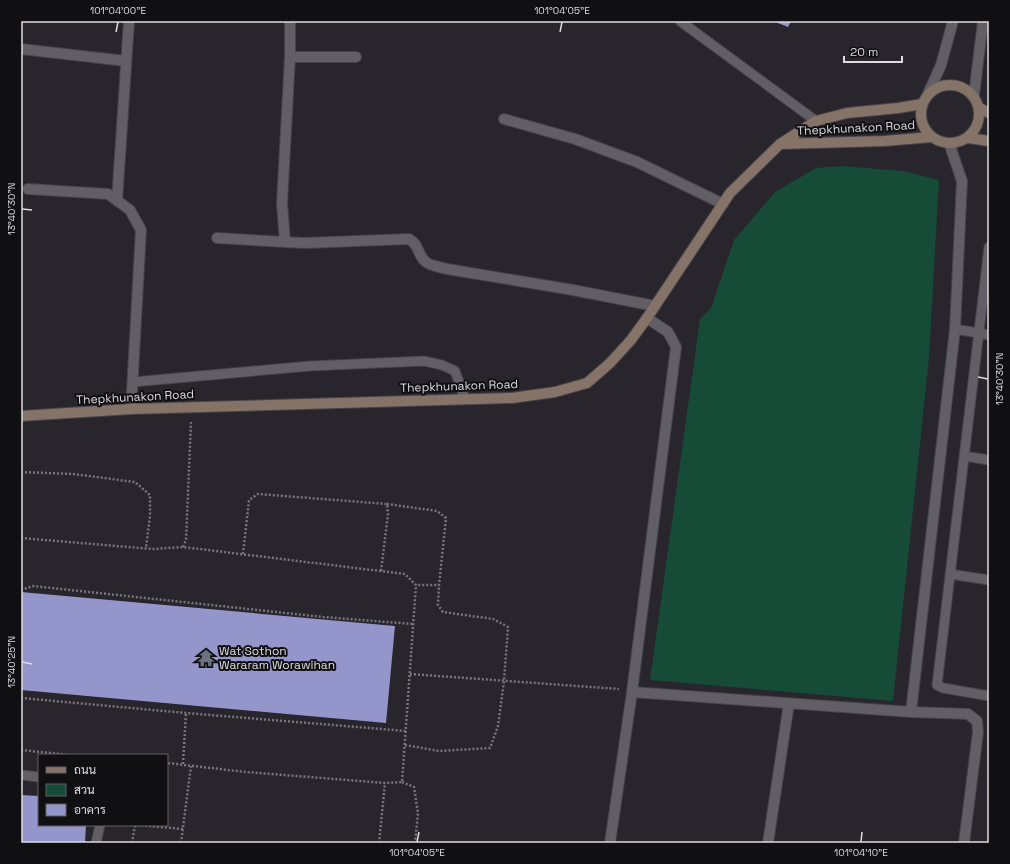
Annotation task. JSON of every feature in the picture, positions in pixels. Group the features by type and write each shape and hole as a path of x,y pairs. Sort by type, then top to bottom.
{"main road":[{"path":"945,84 956,84 966,88 974,95 984,110 976,130 968,138 959,142 949,143 932,137 926,130 922,122 921,113 925,100 935,88 945,84"},
{"name":"Thepkhunakon Road","path":"21,416 131,410 465,398 512,398 555,392 587,383 610,363 631,340 730,193 780,144 816,121 847,113 898,108 925,100"},
{"name":"Thepkhunakon Road","path":"780,144 884,141 932,137"},
{"path":"968,138 989,141"}],"street":[{"path":"117,201 129,21"},
{"path":"285,242 282,203 290,57 290,21"},
{"path":"925,100 941,65 953,21"},
{"path":"974,95 983,21"},
{"path":"21,49 126,60"},
{"path":"290,57 356,57"},
{"path":"504,119 575,139 638,162 723,204"},
{"path":"911,712 955,329 962,181 949,143"},
{"path":"28,189 108,194 130,210 141,230 131,410"},
{"path":"217,238 304,243 409,239 415,242 422,258 427,263 447,269 573,290 655,306"},
{"path":"610,843 632,691 676,347 668,332 647,318"},
{"path":"632,691 911,712 968,714 977,721 978,732 964,843"},
{"path":"768,843 789,703"}],"lane":[{"path":"680,21 816,121"},
{"path":"989,247 937,685 943,688 989,696"},
{"path":"955,329 989,335"},
{"path":"133,382 310,366 424,361 442,365 455,371 465,398"},
{"path":"964,456 989,460"},
{"path":"950,574 989,580"},
{"path":"21,775 38,777"},
{"path":"96,843 100,826"}],"path":[{"path":"183,547 186,540 192,408"},
{"path":"21,472 73,474 135,482 150,495 150,516 146,548"},
{"path":"243,554 249,500 258,494 387,504 436,511 446,518 438,605 443,612 493,619 508,626 504,680 498,726 490,748 439,751 405,745"},
{"path":"381,571 388,514 387,504"},
{"path":"21,538 146,548 183,547 405,574 416,585 439,585"},
{"path":"402,782 416,585"},
{"path":"21,590 33,586 323,617 413,624"},
{"path":"410,674 632,691"},
{"path":"21,698 406,731"},
{"path":"183,764 186,713"},
{"path":"21,750 60,754"},
{"path":"168,763 385,783 402,782 414,787 418,813 415,843"},
{"path":"181,843 191,766"},
{"path":"379,843 385,783"},
{"path":"132,843 136,826"},
{"path":"148,826 183,829"}],"green space":[{"path":"842,166 903,171 939,180 929,358 893,701 650,680 700,319 711,308 734,240 775,192 816,168"}],"building":[{"path":"773,21 791,21 788,27"},
{"name":"Wat Sothon Wararam Worawihan","path":"21,592 395,626 386,723 21,690"},
{"path":"21,795 38,796 38,826 86,826 85,843 21,843"}],"place":[{"name":"Wat Sothon Wararam Worawihan","path":"206,658"}]}
